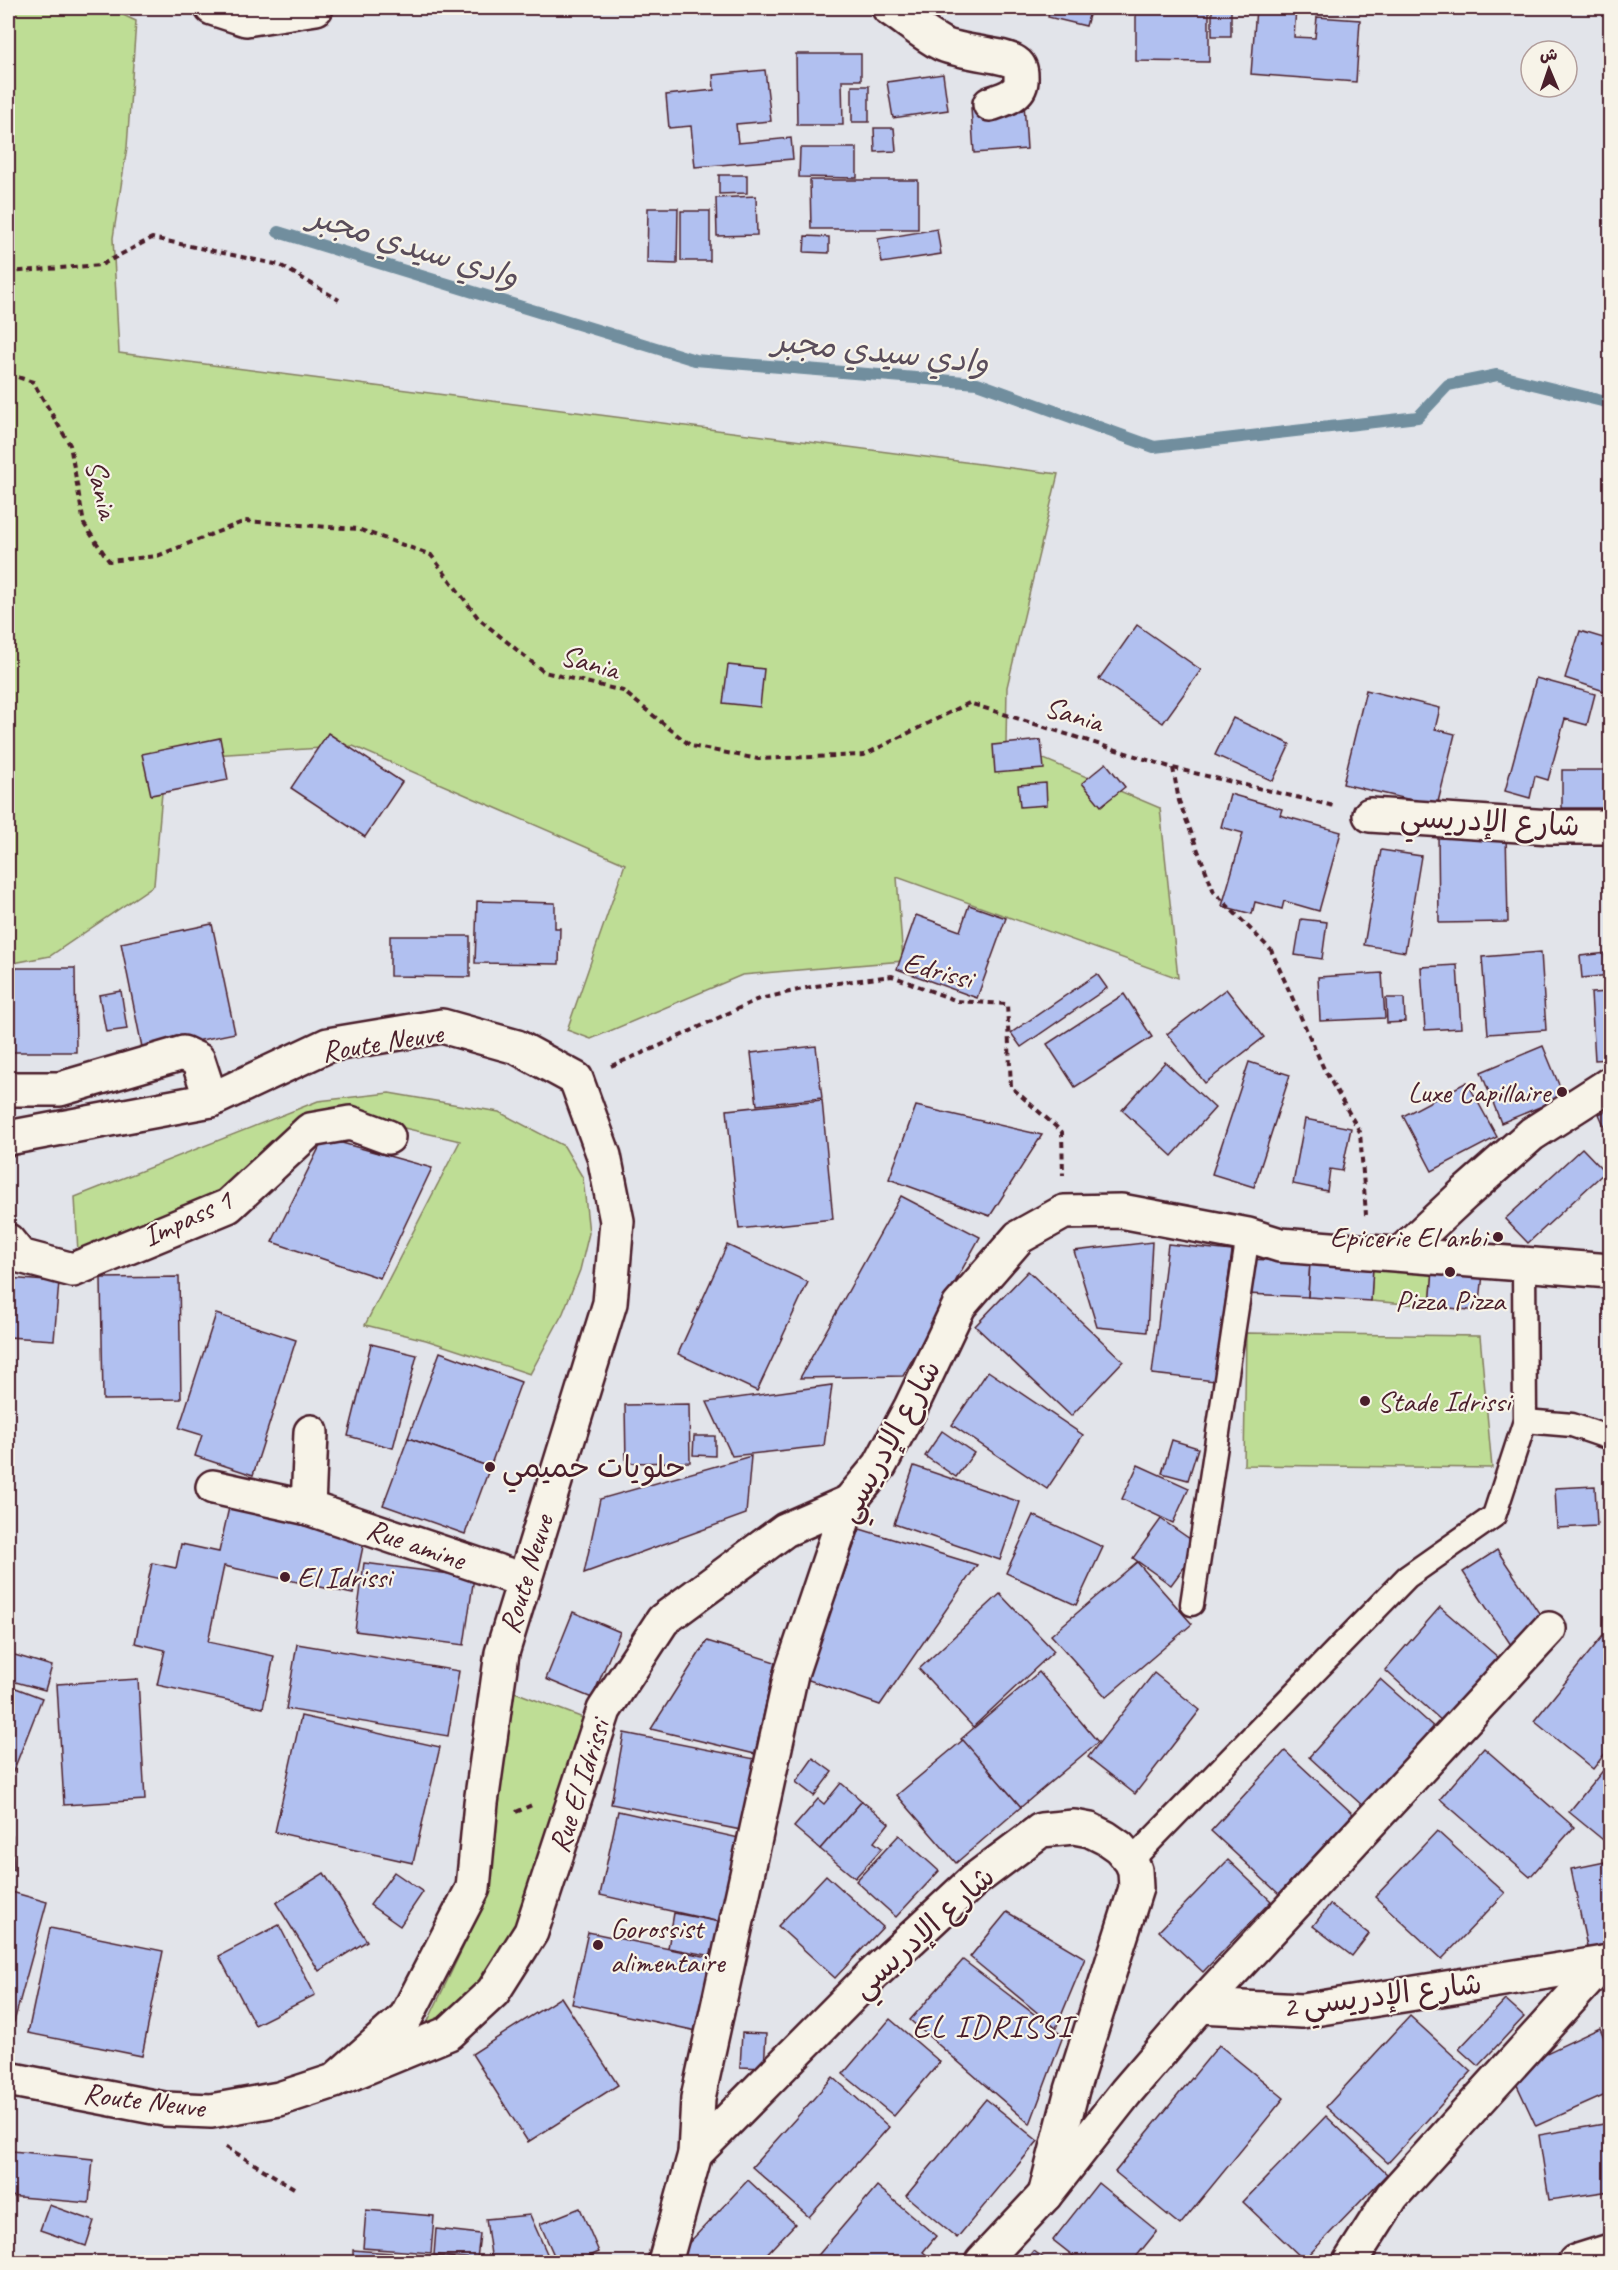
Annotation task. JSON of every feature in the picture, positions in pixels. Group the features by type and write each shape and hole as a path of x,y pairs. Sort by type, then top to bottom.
{"street":[{"path":"212,8 246,19 316,8"},
{"path":"889,8 942,44 957,50 1010,59 1018,64 1021,86 1011,97 990,104"},
{"name":"شارع الإدريسي","path":"1370,815 1550,826 1611,827"},
{"name":"Route Neuve","path":"8,1138 211,1100 327,1045 442,1026 517,1047 576,1079 603,1156 616,1221 610,1303 502,1653 481,1803 473,1888 406,2018 334,2081 279,2099 211,2111 164,2109 8,2079"},
{"path":"8,1089 60,1089 183,1053 198,1060 211,1100"},
{"path":"1401,1253 1532,1134 1611,1084"},
{"name":"Impass 1","path":"8,1241 20,1256 74,1270 228,1206 310,1130 350,1123 388,1137"},
{"name":"شارع الإدريسي","path":"665,2262 695,2154 698,2098 791,1674 849,1502 880,1465 911,1407 959,1306 1019,1237 1064,1212 1121,1210 1248,1235 1280,1245 1611,1271"},
{"path":"308,1508 311,1432"},
{"name":"Rue amine","path":"213,1487 308,1508 523,1580"},
{"name":"Rue El Idrissi","path":"334,2081 449,2033 493,1992 531,1932 604,1710 663,1620 785,1530 849,1502"},
{"path":"982,2262 1044,2195 1126,2092 1200,2006 1549,1629"},
{"name":"شارع الإدريسي","path":"695,2154 869,1978 974,1881 1041,1830 1074,1827 1090,1830 1119,1847 1131,1861"},
{"path":"1044,2195 1072,2090 1134,1897 1137,1879 1131,1861"},
{"path":"1350,2262 1392,2196 1607,1962"},
{"name":"شارع الإدريسي 2","path":"1200,2006 1302,2011 1607,1962"},
{"path":"1575,2262 1611,2252"}],"lane":[{"path":"1192,1604 1248,1235"},
{"path":"1131,1861 1407,1578 1494,1516 1525,1421 1524,1265"},
{"path":"1525,1421 1572,1425 1611,1438"}],"path":[{"path":"8,272 101,265 152,238 280,265 339,300"},
{"name":"Sania","path":"8,374 33,382 70,445 84,524 109,561 158,556 245,521 358,529 431,555 479,619 544,672 623,692 691,746 758,759 864,755 969,703 1173,768 1370,815"},
{"path":"1173,768 1179,801 1214,892 1271,950 1324,1069 1359,1132 1368,1251"},
{"name":"Edrissi","path":"576,1079 657,1047 756,1000 816,986 892,976 957,1001 1007,1004 1011,1087 1062,1132 1064,1212"}],"green space":[{"path":"8,8 108,8 136,21 127,147 113,238 119,353 1058,474 1007,687 1006,743 1160,808 1178,978 897,877 903,961 742,975 591,1039 567,1030 625,864 353,746 165,758 154,885 50,956 8,964"},
{"path":"389,1093 499,1112 564,1146 583,1178 589,1233 580,1270 563,1313 530,1374 426,1340 365,1325 460,1141 344,1114 282,1135 215,1195 78,1253 75,1197 318,1101"},
{"path":"1373,1266 1433,1270 1430,1306 1371,1301"},
{"name":"Stade Idrissi","path":"1246,1333 1480,1336 1492,1468 1244,1465"},
{"path":"512,1691 599,1724 537,1915 454,2028 426,2025 477,1918 486,1883"}],"building":[{"path":"1050,8 1091,8 1086,26 1048,17"},
{"path":"1136,8 1209,8 1209,62 1136,61"},
{"path":"1212,8 1231,8 1231,36 1212,36"},
{"path":"1256,8 1296,8 1294,37 1315,38 1317,17 1360,20 1356,82 1251,74"},
{"path":"796,54 861,54 861,80 842,80 843,125 797,125"},
{"path":"765,70 771,121 736,124 738,143 791,138 793,159 695,167 691,126 669,128 666,95 714,90 713,75"},
{"path":"943,74 948,110 893,118 887,82"},
{"path":"852,86 869,86 869,122 852,122"},
{"path":"1024,103 1027,149 974,153 971,108"},
{"path":"874,128 894,128 896,151 875,152"},
{"path":"800,148 857,148 857,178 799,177"},
{"path":"719,175 747,175 747,193 719,194"},
{"path":"810,180 918,180 918,229 811,229"},
{"path":"756,196 757,235 717,236 716,198"},
{"path":"648,208 678,208 677,264 647,263"},
{"path":"681,211 710,211 710,261 681,261"},
{"path":"937,229 941,254 882,263 878,239"},
{"path":"805,236 829,237 829,253 804,252"},
{"path":"1137,625 1201,670 1163,723 1099,679"},
{"path":"1580,631 1610,640 1610,682 1607,692 1565,678"},
{"path":"728,665 764,669 760,707 723,703"},
{"path":"1536,678 1595,694 1587,725 1565,719 1548,780 1535,776 1530,798 1505,791"},
{"path":"1366,690 1440,708 1435,729 1455,734 1437,806 1343,784"},
{"path":"1233,718 1290,744 1273,781 1215,755"},
{"path":"328,733 402,782 365,837 291,788"},
{"path":"220,738 228,780 151,795 142,754"},
{"path":"1041,740 1044,769 995,773 993,745"},
{"path":"1106,763 1125,787 1101,806 1082,783"},
{"path":"1562,770 1610,770 1610,808 1562,808"},
{"path":"1046,783 1047,805 1020,807 1018,785"},
{"path":"1230,794 1282,809 1280,815 1341,832 1319,911 1284,901 1282,909 1255,902 1252,914 1222,906 1243,833 1221,827"},
{"path":"1506,833 1508,922 1439,923 1438,834"},
{"path":"1381,850 1421,856 1405,952 1364,945"},
{"path":"477,901 555,903 555,928 560,928 559,964 475,963"},
{"path":"969,905 1006,918 977,998 897,969 916,915 960,931"},
{"path":"1301,919 1327,922 1322,959 1295,955"},
{"path":"212,924 235,1033 143,1052 121,943"},
{"path":"390,936 470,936 470,977 390,976"},
{"path":"1541,952 1546,1030 1488,1034 1482,957"},
{"path":"1607,953 1610,975 1582,978 1580,956"},
{"path":"1457,965 1461,1028 1425,1030 1421,967"},
{"path":"8,968 75,968 76,1052 8,1052"},
{"path":"1382,973 1385,1018 1320,1021 1318,977"},
{"path":"1097,974 1107,988 1021,1047 1011,1033"},
{"path":"1226,989 1264,1037 1205,1083 1167,1034"},
{"path":"121,991 127,1029 106,1032 99,995"},
{"path":"1610,992 1610,1059 1595,1060 1591,993"},
{"path":"1124,994 1152,1037 1075,1087 1047,1044"},
{"path":"1386,998 1404,998 1405,1022 1387,1023"},
{"path":"816,1046 822,1098 757,1105 751,1053"},
{"path":"1543,1046 1564,1097 1501,1123 1481,1072"},
{"path":"1165,1062 1215,1108 1172,1156 1122,1110"},
{"path":"1249,1062 1290,1075 1254,1187 1212,1174"},
{"path":"1467,1082 1497,1137 1432,1171 1403,1116"},
{"path":"822,1100 833,1219 739,1229 727,1110"},
{"path":"916,1106 1042,1135 990,1216 889,1179"},
{"path":"1610,1109 1610,1139 1599,1114"},
{"path":"1305,1119 1351,1128 1342,1171 1330,1169 1327,1191 1293,1184"},
{"path":"324,1138 432,1168 380,1278 272,1242"},
{"path":"1582,1148 1605,1172 1528,1243 1505,1219"},
{"path":"901,1196 980,1237 903,1376 800,1378"},
{"path":"1152,1242 1147,1332 1097,1327 1074,1251"},
{"path":"1168,1244 1232,1251 1215,1381 1152,1374"},
{"path":"727,1245 808,1282 757,1391 678,1354"},
{"path":"1249,1259 1310,1262 1308,1297 1247,1294"},
{"path":"1310,1262 1373,1266 1371,1301 1308,1297"},
{"path":"1433,1270 1483,1274 1479,1311 1430,1306"},
{"path":"1028,1271 1123,1361 1071,1416 975,1326"},
{"path":"179,1277 181,1399 103,1400 101,1278"},
{"path":"8,1278 59,1282 54,1340 8,1337"},
{"path":"216,1314 296,1340 253,1475 195,1456 202,1435 179,1428"},
{"path":"371,1344 417,1355 393,1448 348,1436"},
{"path":"440,1352 521,1382 490,1467 408,1438"},
{"path":"988,1371 1083,1435 1047,1489 952,1425"},
{"path":"832,1385 824,1446 732,1456 707,1402"},
{"path":"689,1404 690,1462 626,1463 625,1405"},
{"path":"942,1431 974,1453 956,1477 925,1456"},
{"path":"694,1436 715,1436 715,1456 693,1455"},
{"path":"408,1438 490,1467 465,1534 383,1505"},
{"path":"1172,1440 1198,1448 1188,1480 1162,1473"},
{"path":"751,1456 746,1514 584,1573 600,1499"},
{"path":"1138,1465 1189,1488 1173,1523 1122,1499"},
{"path":"914,1466 1020,1502 1000,1560 894,1524"},
{"path":"1595,1486 1597,1526 1557,1528 1555,1488"},
{"path":"230,1503 366,1532 353,1594 224,1566 208,1642 274,1656 263,1708 157,1685 165,1650 135,1643 152,1563 176,1568 181,1544 219,1552"},
{"path":"1033,1515 1103,1547 1076,1605 1006,1573"},
{"path":"1161,1519 1200,1546 1171,1585 1133,1558"},
{"path":"860,1529 977,1565 880,1705 806,1679"},
{"path":"1497,1550 1545,1622 1511,1645 1463,1572"},
{"path":"1137,1562 1192,1624 1106,1697 1051,1635"},
{"path":"364,1563 474,1577 464,1645 355,1631"},
{"path":"1000,1594 1054,1651 973,1727 919,1669"},
{"path":"1440,1607 1499,1658 1443,1722 1385,1670"},
{"path":"573,1612 620,1632 592,1698 546,1679"},
{"path":"1610,1627 1610,1747 1593,1769 1534,1721"},
{"path":"707,1641 775,1662 755,1754 651,1729"},
{"path":"297,1644 459,1671 448,1736 286,1709"},
{"path":"8,1653 52,1666 45,1690 8,1680"},
{"path":"1039,1672 1098,1742 1021,1807 961,1739"},
{"path":"1154,1673 1200,1710 1135,1794 1088,1757"},
{"path":"138,1679 145,1800 64,1805 57,1684"},
{"path":"1380,1679 1435,1728 1364,1807 1309,1757"},
{"path":"8,1685 42,1698 11,1777 8,1776"},
{"path":"301,1716 440,1747 413,1863 275,1832"},
{"path":"624,1733 755,1759 741,1830 611,1804"},
{"path":"963,1740 1021,1807 956,1863 897,1795"},
{"path":"1484,1748 1574,1827 1530,1877 1440,1799"},
{"path":"1285,1751 1353,1814 1279,1894 1211,1831"},
{"path":"813,1758 832,1772 814,1796 796,1782"},
{"path":"1610,1762 1610,1841 1608,1844 1569,1812"},
{"path":"841,1783 862,1801 820,1849 794,1827 818,1799 824,1804"},
{"path":"862,1801 889,1823 874,1842 882,1848 855,1878 820,1849"},
{"path":"618,1811 739,1838 720,1922 600,1895"},
{"path":"1437,1831 1505,1893 1442,1959 1375,1897"},
{"path":"899,1835 939,1871 896,1917 856,1881"},
{"path":"8,1836 12,1836 14,1870 8,1870"},
{"path":"1228,1860 1271,1901 1203,1972 1159,1931"},
{"path":"1610,1861 1610,1952 1589,1957 1571,1869"},
{"path":"394,1872 423,1892 400,1926 370,1905"},
{"path":"324,1873 367,1941 319,1971 276,1903"},
{"path":"826,1875 883,1927 835,1978 778,1926"},
{"path":"8,1891 47,1902 14,2022 8,2021"},
{"path":"1330,1904 1369,1934 1352,1956 1313,1926"},
{"path":"1007,1912 1085,1958 1056,2028 970,1957"},
{"path":"674,1913 720,1922 713,1956 668,1948"},
{"path":"279,1925 315,1995 255,2025 219,1956"},
{"path":"50,1928 163,1951 142,2056 28,2033"},
{"path":"588,1932 713,1958 697,2031 572,2004"},
{"path":"963,1960 1063,2036 1030,2124 910,2020"},
{"path":"561,1997 618,2085 528,2142 472,2054"},
{"path":"1505,2000 1524,2017 1478,2066 1459,2049"},
{"path":"1410,2016 1471,2072 1388,2163 1326,2107"},
{"path":"890,2019 940,2062 894,2116 843,2074"},
{"path":"1600,2028 1610,2052 1610,2093 1536,2126 1510,2070"},
{"path":"742,2033 766,2034 764,2068 740,2067"},
{"path":"1219,2045 1284,2098 1180,2225 1115,2172"},
{"path":"833,2077 889,2127 809,2217 752,2167"},
{"path":"986,2099 1038,2141 957,2238 906,2196"},
{"path":"1326,2116 1387,2174 1304,2260 1243,2202"},
{"path":"1610,2123 1610,2191 1549,2200 1539,2135"},
{"path":"12,2151 93,2159 89,2203 8,2196"},
{"path":"748,2180 795,2224 759,2262 671,2262"},
{"path":"1098,2183 1157,2231 1132,2262 1081,2262 1053,2240"},
{"path":"877,2186 936,2236 923,2252 935,2262 819,2262 815,2259"},
{"path":"49,2205 94,2221 86,2246 40,2230"},
{"path":"580,2208 599,2252 576,2262 557,2262 540,2224"},
{"path":"366,2210 434,2216 431,2253 363,2248"},
{"path":"530,2215 549,2258 492,2262 486,2219"},
{"path":"436,2229 480,2234 477,2259 434,2255"},
{"path":"353,2250 454,2258 453,2262 353,2262"},
{"path":"1034,2251 1049,2262 1025,2262"}],"waterway":[{"name":"وادي سيدي مجبر","path":"278,232 695,360 977,383 1154,447 1418,417 1448,385 1497,375 1610,403"}],"place":[{"name":"Luxe Capillaire","path":"1562,1092"},
{"name":"Epicerie El arbi","path":"1498,1237"},
{"name":"Pizza Pizza","path":"1450,1272"},
{"name":"Stade Idrissi","path":"1365,1401"},
{"name":"حلويات حميمي","path":"490,1467"},
{"name":"El Idrissi","path":"285,1577"},
{"name":"Gorossist alimentaire","path":"598,1945"}],"district":[{"name":"EL IDRISSI","path":"992,2026"}]}
